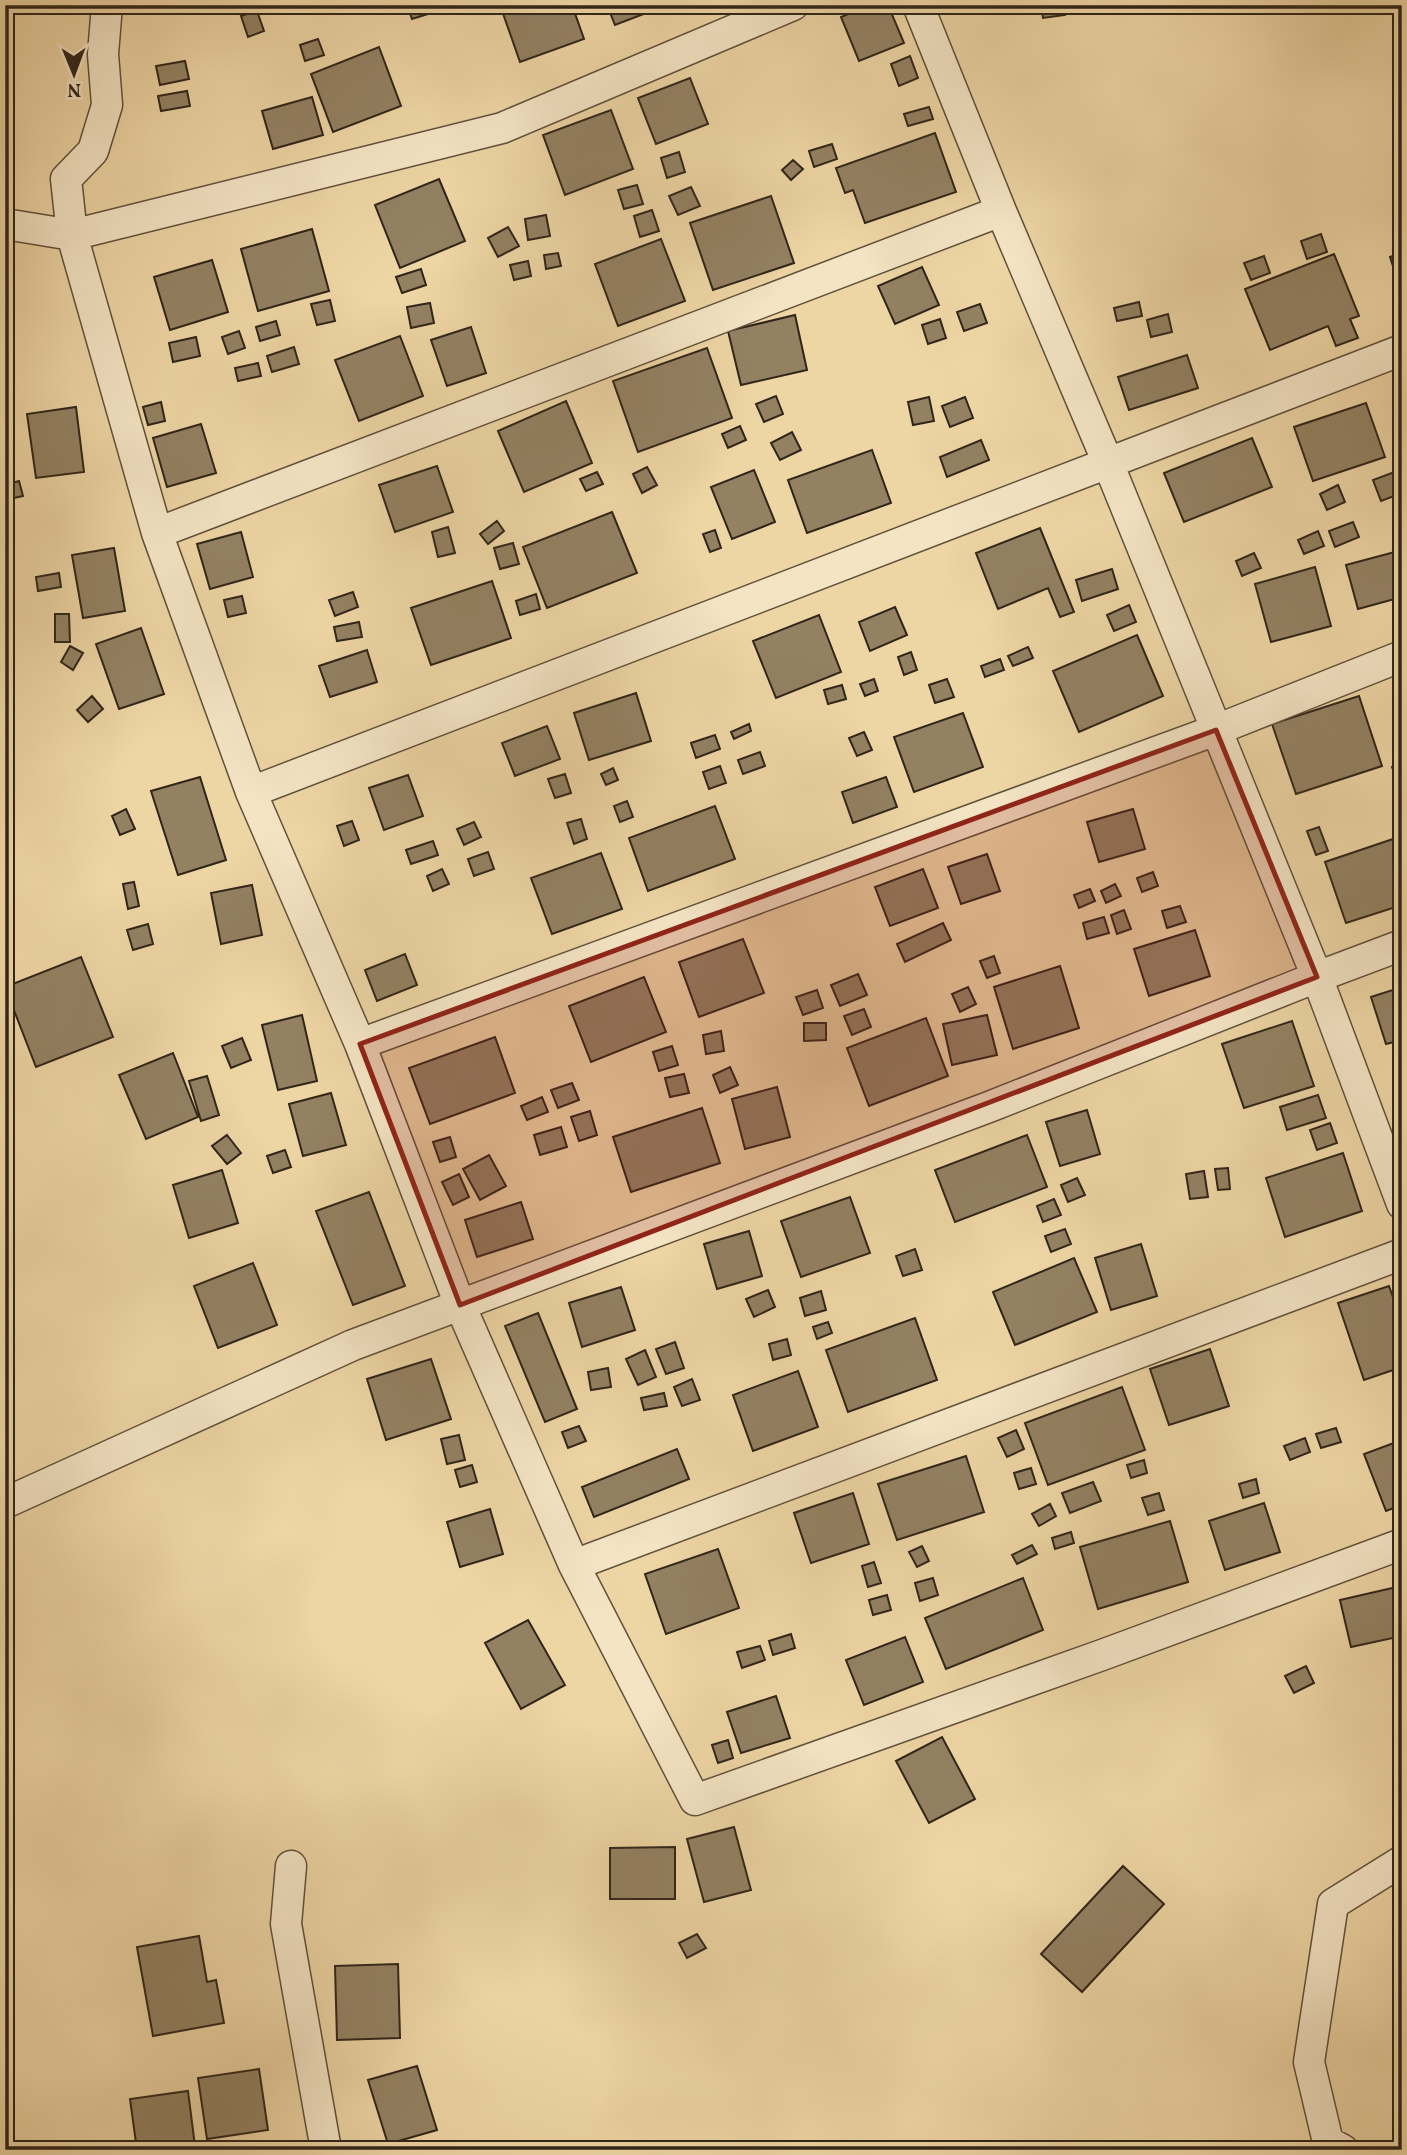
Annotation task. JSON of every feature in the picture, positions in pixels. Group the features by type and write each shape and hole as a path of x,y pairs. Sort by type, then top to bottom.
{"street":[{"path":"107,5 103,54 107,105 93,151 66,179 72,235 157,533 251,792 360,1044 460,1305 574,1564 695,1800 1402,1544"},
{"path":"5,224 72,235 502,128 793,5"},
{"path":"918,5 1317,977 1402,1204"},
{"path":"157,533 1001,211"},
{"path":"251,792 1402,351"},
{"path":"360,1044 1216,730 1402,656"},
{"path":"5,1503 352,1345 989,1107 1402,945"},
{"path":"574,1564 1402,1254"},
{"path":"1343,2150 1328,2141 1309,2062 1333,1904 1402,1861"},
{"path":"291,1866 286,1924 326,2150"}],"highlighted area":[{"path":"1216,730 1317,977 460,1305 360,1044"}],"building":[{"path":"207,5 255,5 209,13"},
{"path":"407,5 429,5 431,13 412,19"},
{"path":"500,5 572,5 584,39 520,62"},
{"path":"607,5 667,5 615,25"},
{"path":"870,5 888,5 904,43 859,61 841,17"},
{"path":"1041,5 1064,5 1065,15 1043,18"},
{"path":"257,11 264,31 248,37 241,16"},
{"path":"318,39 324,55 305,61 300,45"},
{"path":"379,47 401,106 333,132 311,74"},
{"path":"910,56 918,78 899,86 891,64"},
{"path":"185,61 189,79 160,85 156,66"},
{"path":"690,78 708,124 656,144 638,98"},
{"path":"187,91 190,106 161,111 158,96"},
{"path":"312,97 323,135 273,149 262,111"},
{"path":"929,107 933,119 908,126 904,114"},
{"path":"611,110 633,169 565,195 543,135"},
{"path":"935,133 956,192 865,223 853,190 845,193 836,168"},
{"path":"832,144 837,159 814,167 809,151"},
{"path":"679,152 685,172 667,178 661,158"},
{"path":"793,160 803,169 791,180 782,170"},
{"path":"439,179 465,241 400,268 375,205"},
{"path":"637,185 643,204 624,209 618,190"},
{"path":"691,187 700,206 678,215 669,196"},
{"path":"771,196 794,263 713,290 690,223"},
{"path":"652,210 659,231 640,237 634,216"},
{"path":"546,215 550,236 528,240 525,219"},
{"path":"508,227 519,246 498,257 488,238"},
{"path":"312,229 329,291 258,311 241,249"},
{"path":"1321,234 1327,252 1307,259 1301,241"},
{"path":"661,239 685,301 618,326 595,264"},
{"path":"558,253 561,266 546,269 544,255"},
{"path":"1402,253 1402,294 1390,257"},
{"path":"1334,254 1359,316 1350,319 1358,338 1336,346 1328,326 1270,350 1245,289"},
{"path":"1264,256 1270,273 1251,280 1244,263"},
{"path":"212,260 228,312 170,330 154,277"},
{"path":"528,261 531,276 514,280 510,265"},
{"path":"922,267 939,305 895,324 878,286"},
{"path":"421,269 426,285 402,293 396,277"},
{"path":"330,300 335,321 317,325 311,304"},
{"path":"1139,302 1142,316 1117,321 1114,308"},
{"path":"430,303 434,323 411,328 407,307"},
{"path":"980,304 987,323 964,331 957,312"},
{"path":"1168,314 1172,332 1151,337 1147,320"},
{"path":"795,315 807,370 741,385 728,331"},
{"path":"940,319 946,338 928,344 922,325"},
{"path":"276,321 280,335 260,341 256,327"},
{"path":"471,327 486,373 447,386 431,340"},
{"path":"239,331 245,348 228,354 222,337"},
{"path":"400,336 423,396 359,421 335,360"},
{"path":"196,337 200,356 173,362 169,343"},
{"path":"294,347 299,364 272,372 267,356"},
{"path":"707,348 732,418 638,452 613,381"},
{"path":"1187,355 1198,388 1129,410 1118,377"},
{"path":"258,363 261,376 238,381 235,368"},
{"path":"776,396 783,414 764,422 756,404"},
{"path":"929,397 934,421 913,425 908,402"},
{"path":"965,397 973,418 950,427 942,406"},
{"path":"566,401 592,463 524,492 498,431"},
{"path":"161,402 165,421 148,425 143,407"},
{"path":"1366,403 1385,457 1313,481 1294,427"},
{"path":"76,407 84,472 36,478 27,414"},
{"path":"5,422 10,422 14,449 5,450"},
{"path":"201,424 216,473 167,487 153,438"},
{"path":"740,426 746,440 728,448 722,434"},
{"path":"792,432 801,450 780,460 771,443"},
{"path":"1252,438 1272,487 1184,522 1164,473"},
{"path":"981,440 989,460 947,477 940,457"},
{"path":"872,450 891,503 807,533 788,480"},
{"path":"437,466 453,512 395,532 379,485"},
{"path":"647,467 657,485 642,493 633,474"},
{"path":"754,470 775,522 732,539 711,487"},
{"path":"1397,471 1402,483 1402,493 1381,501 1373,480"},
{"path":"597,472 603,484 586,491 580,479"},
{"path":"19,481 23,496 5,500 5,485"},
{"path":"1338,485 1345,502 1327,510 1320,494"},
{"path":"612,512 637,573 547,608 523,547"},
{"path":"497,521 504,531 488,544 480,534"},
{"path":"1353,522 1359,537 1335,547 1329,531"},
{"path":"448,527 455,553 438,557 432,532"},
{"path":"1040,528 1074,612 1060,617 1048,588 998,609 976,553"},
{"path":"715,530 721,548 710,552 703,534"},
{"path":"1318,531 1324,546 1304,554 1298,540"},
{"path":"241,532 253,577 210,589 197,544"},
{"path":"513,543 519,564 500,569 494,548"},
{"path":"114,548 125,611 83,618 72,555"},
{"path":"1402,550 1402,597 1358,609 1346,565"},
{"path":"1254,553 1261,568 1242,576 1236,561"},
{"path":"1315,567 1331,626 1271,642 1255,584"},
{"path":"1112,569 1118,589 1082,601 1076,580"},
{"path":"59,573 61,587 38,591 36,577"},
{"path":"492,581 511,638 431,665 411,608"},
{"path":"353,592 358,607 335,616 329,600"},
{"path":"536,594 540,609 520,615 516,601"},
{"path":"242,596 246,613 228,617 224,600"},
{"path":"1129,605 1136,622 1114,631 1107,615"},
{"path":"895,607 907,635 870,651 859,622"},
{"path":"55,614 69,614 70,642 55,642"},
{"path":"819,615 841,672 776,698 753,641"},
{"path":"359,622 362,637 337,641 334,627"},
{"path":"141,628 164,694 119,709 96,644"},
{"path":"1137,635 1163,696 1079,732 1053,671"},
{"path":"70,646 83,653 73,670 61,662"},
{"path":"1028,647 1033,658 1013,666 1008,656"},
{"path":"367,650 377,682 330,697 319,666"},
{"path":"911,652 917,670 904,675 898,657"},
{"path":"1000,659 1004,670 985,677 981,666"},
{"path":"874,679 878,691 865,696 860,684"},
{"path":"947,679 954,697 935,703 929,685"},
{"path":"842,685 846,699 828,704 824,690"},
{"path":"636,693 651,741 589,760 574,713"},
{"path":"92,696 103,709 88,722 77,710"},
{"path":"1359,696 1382,766 1296,794 1272,724"},
{"path":"963,713 983,767 914,792 894,737"},
{"path":"749,724 751,731 734,739 731,732"},
{"path":"547,726 560,759 515,776 502,743"},
{"path":"864,732 872,750 857,756 849,738"},
{"path":"715,735 720,749 696,758 691,743"},
{"path":"760,752 765,766 743,774 738,760"},
{"path":"1402,763 1402,792 1392,767"},
{"path":"720,766 726,783 709,789 703,772"},
{"path":"613,768 618,780 606,785 601,774"},
{"path":"565,774 571,793 555,798 548,779"},
{"path":"408,775 423,816 384,830 369,788"},
{"path":"200,777 226,860 178,875 151,791"},
{"path":"886,777 897,807 853,823 842,792"},
{"path":"627,801 633,817 620,822 614,806"},
{"path":"715,806 735,859 648,891 629,838"},
{"path":"126,809 135,829 120,835 112,816"},
{"path":"1133,809 1145,849 1099,862 1087,822"},
{"path":"581,819 587,839 574,844 567,823"},
{"path":"352,821 359,840 344,846 337,826"},
{"path":"474,822 481,837 464,845 457,829"},
{"path":"1319,827 1328,851 1316,855 1307,831"},
{"path":"1402,836 1402,905 1346,923 1325,862"},
{"path":"433,841 438,855 411,864 406,850"},
{"path":"488,852 494,869 474,876 468,859"},
{"path":"601,853 622,909 552,934 531,878"},
{"path":"987,854 1000,891 961,904 948,867"},
{"path":"442,869 449,884 433,891 427,876"},
{"path":"923,869 938,908 890,926 875,887"},
{"path":"1153,872 1158,886 1142,892 1137,878"},
{"path":"134,882 139,906 128,909 123,884"},
{"path":"1115,884 1121,896 1106,903 1101,891"},
{"path":"252,885 262,935 221,944 211,893"},
{"path":"1090,889 1095,901 1079,908 1074,895"},
{"path":"1180,906 1186,922 1167,928 1162,911"},
{"path":"1124,910 1131,929 1117,934 1111,915"},
{"path":"1104,917 1109,933 1087,939 1083,923"},
{"path":"943,923 951,940 905,962 897,944"},
{"path":"148,924 153,944 133,950 127,930"},
{"path":"1195,930 1210,976 1149,996 1134,949"},
{"path":"743,939 764,993 699,1017 679,962"},
{"path":"405,954 417,985 377,1001 365,970"},
{"path":"994,956 1000,973 987,978 980,961"},
{"path":"81,957 113,1037 36,1067 5,987"},
{"path":"1060,966 1079,1028 1013,1049 994,987"},
{"path":"858,974 867,995 840,1006 831,985"},
{"path":"644,977 666,1032 591,1062 569,1006"},
{"path":"968,987 976,1004 960,1012 952,994"},
{"path":"1402,987 1402,1040 1386,1044 1371,997"},
{"path":"817,990 823,1008 803,1015 796,997"},
{"path":"864,1009 871,1027 852,1035 844,1016"},
{"path":"302,1015 317,1081 278,1090 262,1025"},
{"path":"987,1015 997,1055 952,1065 943,1024"},
{"path":"926,1018 948,1076 869,1106 847,1048"},
{"path":"1292,1021 1314,1086 1244,1108 1222,1044"},
{"path":"804,1023 826,1023 826,1040 804,1041"},
{"path":"721,1031 724,1051 706,1054 703,1035"},
{"path":"495,1037 515,1093 430,1124 409,1068"},
{"path":"242,1038 251,1060 231,1068 222,1046"},
{"path":"672,1046 678,1065 659,1071 653,1052"},
{"path":"173,1053 198,1117 146,1139 119,1075"},
{"path":"730,1067 738,1085 720,1093 713,1075"},
{"path":"684,1074 689,1093 670,1097 665,1078"},
{"path":"207,1076 219,1115 201,1121 189,1081"},
{"path":"572,1083 579,1100 558,1108 551,1090"},
{"path":"777,1087 790,1137 745,1149 732,1099"},
{"path":"331,1093 346,1145 303,1156 289,1104"},
{"path":"1318,1095 1326,1118 1287,1130 1280,1107"},
{"path":"542,1097 548,1112 527,1120 521,1106"},
{"path":"702,1108 720,1163 631,1192 613,1137"},
{"path":"1087,1110 1100,1154 1060,1166 1046,1122"},
{"path":"590,1111 597,1135 579,1141 571,1117"},
{"path":"1330,1123 1337,1143 1317,1150 1310,1130"},
{"path":"561,1127 567,1147 540,1155 534,1135"},
{"path":"227,1135 241,1153 227,1164 212,1146"},
{"path":"1027,1135 1047,1187 955,1222 935,1170"},
{"path":"450,1137 456,1157 440,1162 433,1142"},
{"path":"285,1150 291,1167 273,1173 267,1156"},
{"path":"1343,1153 1362,1211 1285,1237 1266,1178"},
{"path":"489,1155 506,1186 480,1200 463,1169"},
{"path":"1228,1168 1230,1189 1218,1190 1215,1169"},
{"path":"222,1170 238,1223 189,1238 173,1185"},
{"path":"1204,1171 1208,1197 1190,1199 1186,1174"},
{"path":"459,1174 469,1197 453,1205 442,1182"},
{"path":"1077,1178 1085,1195 1068,1202 1061,1185"},
{"path":"369,1192 405,1286 353,1305 316,1211"},
{"path":"850,1197 870,1253 801,1277 781,1221"},
{"path":"1054,1199 1061,1215 1043,1222 1037,1206"},
{"path":"521,1202 533,1239 477,1257 465,1220"},
{"path":"1065,1229 1071,1244 1051,1252 1045,1236"},
{"path":"749,1231 762,1276 717,1289 704,1244"},
{"path":"1141,1244 1157,1296 1111,1310 1095,1258"},
{"path":"915,1249 922,1270 903,1276 896,1256"},
{"path":"1074,1258 1097,1312 1015,1345 993,1292"},
{"path":"253,1263 277,1325 218,1348 194,1286"},
{"path":"1389,1286 1402,1323 1402,1367 1364,1380 1338,1303"},
{"path":"621,1287 635,1330 582,1347 569,1303"},
{"path":"768,1290 775,1307 754,1317 746,1299"},
{"path":"821,1291 826,1310 805,1316 800,1298"},
{"path":"538,1313 577,1409 545,1422 505,1326"},
{"path":"915,1318 937,1380 848,1412 826,1350"},
{"path":"828,1322 832,1333 817,1339 813,1327"},
{"path":"787,1339 791,1355 773,1360 769,1344"},
{"path":"675,1342 684,1368 666,1374 656,1349"},
{"path":"1210,1349 1229,1406 1169,1425 1150,1369"},
{"path":"645,1350 656,1377 638,1385 626,1359"},
{"path":"431,1359 451,1419 386,1440 367,1379"},
{"path":"608,1368 611,1387 591,1390 588,1372"},
{"path":"798,1371 818,1427 753,1451 733,1395"},
{"path":"692,1379 700,1400 682,1406 674,1387"},
{"path":"1122,1387 1145,1450 1048,1485 1025,1423"},
{"path":"664,1393 667,1406 644,1410 641,1398"},
{"path":"579,1426 586,1441 568,1448 562,1432"},
{"path":"1336,1428 1341,1442 1321,1448 1316,1434"},
{"path":"1016,1430 1024,1449 1007,1457 998,1438"},
{"path":"459,1435 465,1460 447,1464 441,1439"},
{"path":"1305,1438 1310,1452 1290,1460 1284,1446"},
{"path":"1402,1440 1402,1505 1386,1511 1364,1454"},
{"path":"677,1449 689,1479 594,1517 582,1487"},
{"path":"966,1456 984,1512 897,1540 878,1484"},
{"path":"1144,1460 1147,1473 1131,1478 1127,1465"},
{"path":"472,1465 477,1482 460,1487 455,1470"},
{"path":"1031,1468 1036,1484 1019,1489 1014,1473"},
{"path":"1256,1479 1259,1493 1243,1498 1239,1484"},
{"path":"1093,1482 1101,1501 1070,1513 1062,1493"},
{"path":"853,1493 869,1544 811,1563 794,1513"},
{"path":"1159,1493 1164,1510 1148,1515 1142,1498"},
{"path":"1264,1503 1280,1552 1225,1570 1209,1521"},
{"path":"1050,1504 1056,1516 1039,1526 1032,1514"},
{"path":"490,1509 503,1554 460,1567 447,1522"},
{"path":"1170,1521 1188,1582 1098,1609 1080,1547"},
{"path":"1071,1532 1074,1543 1055,1549 1052,1538"},
{"path":"1032,1545 1037,1554 1017,1564 1012,1555"},
{"path":"922,1546 929,1561 917,1567 909,1552"},
{"path":"718,1549 739,1608 666,1634 645,1574"},
{"path":"874,1562 881,1583 868,1587 862,1566"},
{"path":"933,1578 938,1595 920,1601 915,1583"},
{"path":"1023,1578 1043,1630 946,1669 925,1618"},
{"path":"1401,1586 1402,1636 1351,1647 1340,1600"},
{"path":"887,1595 891,1610 873,1615 869,1600"},
{"path":"528,1620 565,1685 521,1709 485,1643"},
{"path":"791,1634 795,1648 773,1655 769,1641"},
{"path":"905,1637 923,1682 864,1705 846,1660"},
{"path":"1402,1645 1402,1672 1400,1672 1395,1646"},
{"path":"760,1646 765,1660 742,1668 737,1652"},
{"path":"1306,1666 1314,1683 1294,1693 1285,1676"},
{"path":"776,1696 790,1738 741,1753 727,1712"},
{"path":"942,1737 975,1799 929,1823 896,1761"},
{"path":"728,1740 733,1758 718,1763 712,1745"},
{"path":"734,1827 751,1890 704,1902 687,1839"},
{"path":"675,1847 675,1899 610,1899 610,1848"},
{"path":"1123,1866 1164,1904 1082,1992 1041,1954"},
{"path":"697,1934 706,1948 687,1958 679,1943"},
{"path":"199,1936 207,1982 216,1980 224,2023 153,2036 137,1947"},
{"path":"398,1964 400,2038 337,2040 335,1966"},
{"path":"417,2066 437,2130 388,2144 368,2080"},
{"path":"259,2069 268,2130 207,2139 198,2078"},
{"path":"188,2091 195,2146 137,2150 130,2099"}]}
